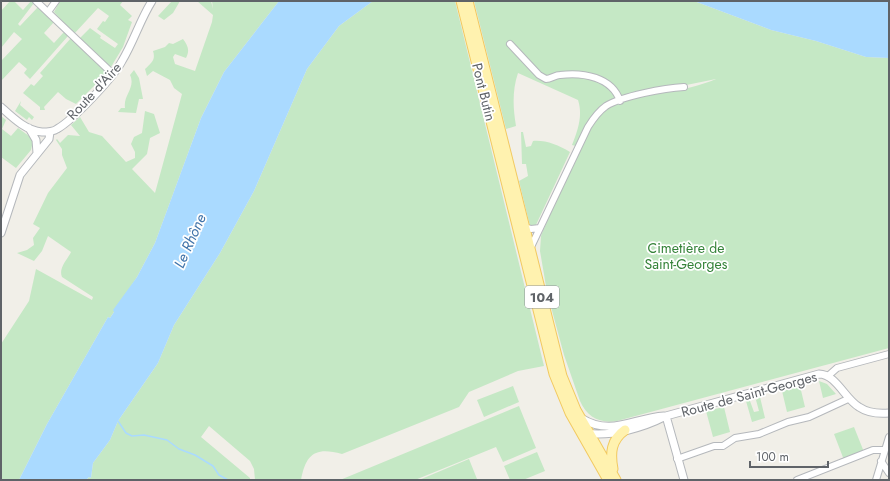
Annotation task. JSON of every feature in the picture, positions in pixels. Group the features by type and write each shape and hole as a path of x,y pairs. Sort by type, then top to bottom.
{"main road":[{"name":"Pont Butin","path":"461,1 510,183"},
{"name":"Pont Butin","path":"468,1 510,183"},
{"name":"104","path":"510,183 525,227 560,369 586,433"},
{"name":"104","path":"510,183 554,374 567,406 586,433 613,479"},
{"path":"613,479 611,458 612,447 616,439 625,430"}],"street":[{"path":"36,1 114,74"},
{"path":"48,12 56,1"},
{"name":"Route d'Aïre","path":"50,132 64,124 114,74 123,61 141,20 152,1"},
{"path":"510,44 539,74 546,79 560,75 590,76 613,87 617,92 620,101"},
{"path":"530,249 591,123 605,107 658,90 684,87"},
{"path":"1,107 29,128 50,132 49,139 26,166 17,181 1,233"},
{"path":"29,128 36,140 37,153"},
{"path":"525,227 531,229 540,228"},
{"path":"828,376 837,368 889,354"},
{"name":"Route de Saint-Georges","path":"580,418 595,425 611,427 652,417 666,416 822,374 828,376 848,399 859,408 869,412 889,413"},
{"path":"677,459 714,446 723,446 735,438 759,434 788,422 809,417 848,399"},
{"path":"666,416 684,480"},
{"name":"Route de Saint-Georges","path":"586,433 625,430 654,423 666,416"},
{"path":"876,480 889,437"},
{"path":"797,480 873,450 885,450"},
{"path":"881,461 889,473"}],"green space":[{"path":"10,1 14,1 23,10 31,1 34,3 18,24 20,26 38,7 54,22 44,33 54,43 64,32 68,36 30,79 24,73 27,69 19,62 1,81 1,61 22,39 14,32 1,48 1,11"},
{"path":"60,1 123,1 120,5 132,16 128,20 132,22 123,47 111,67 109,67 79,39 90,28 101,36 100,38 115,48 118,44 97,29 109,16 98,8 74,34 54,12"},
{"path":"172,1 180,1 173,13 164,20 158,16"},
{"path":"197,1 211,1 213,9 212,1 279,1 224,72 201,118 155,243 137,277 110,318 108,317 47,424 19,480 1,480 1,344 29,301 36,269 92,300 93,297 62,277 62,267 71,252 48,236 42,251 34,261 17,253 27,250 34,245 33,238 40,228 33,224 48,193 67,168 62,155 62,149 56,140 57,139 60,143 68,135 80,136 71,125 80,117 89,132 102,136 126,162 135,158 135,152 131,144 134,137 142,133 145,111 154,114 160,133 150,138 147,154 132,169 155,193 182,94 174,88 170,80 153,71 147,76 145,69 154,57 153,51 165,47 169,43 173,44 183,39 188,48 188,53 186,58 175,54 173,57 175,64 195,71 213,15"},
{"path":"373,1 455,1 544,366 518,371 469,392 459,407 342,454 325,451 314,454 309,458 306,464 301,480 255,480 254,469 250,461 209,426 201,437 250,478 250,480 86,480 89,477 91,478 93,463 110,440 118,421 158,363 174,325 220,253 254,191 307,69 339,26"},
{"name":"Cimetière de Saint-Georges","path":"474,1 694,1 771,30 816,41 866,57 889,58 889,348 617,421 611,422 600,420 590,415 580,401 564,355 547,292 540,251 541,236 582,144 602,113 612,106 625,101 704,84 716,79 622,98 621,95 617,95 617,100 608,103 576,146 572,145 580,117 578,100 518,73 514,100 516,126 506,129"},
{"path":"71,38 106,71 106,74 76,104 66,99 58,92 44,107 45,110 40,110 40,107 23,93 31,84 34,86 43,76 40,73"},
{"path":"134,70 139,78 143,99 139,99 136,113 118,112 121,108 125,108 126,99 131,88 130,75"},
{"path":"21,101 20,105 34,117 32,120 29,117 27,120 15,111"},
{"path":"1,116 6,120 2,129 11,136 18,128 33,141 31,150 16,168 1,157"},
{"path":"521,132 523,132 526,147 531,146 533,141 543,141 556,145 570,152 535,227 530,226 519,181 528,176 526,164 522,164"},
{"path":"819,381 827,384 836,394 823,398"},
{"path":"513,386 519,402 484,417 477,400"},
{"path":"800,386 805,407 787,412 782,391"},
{"path":"760,397 765,418 752,422 746,401 750,401 754,412 759,411 756,400"},
{"path":"519,406 536,448 503,462 496,447 415,480 340,480"},
{"path":"724,407 730,432 713,437 706,411"},
{"path":"854,427 864,452 844,460 834,434"},
{"path":"537,452 545,471 523,480 510,480 504,466"},
{"path":"469,459 477,479 419,480"}],"water":[{"name":"Le Rhône","path":"279,1 373,1 339,26 307,69 254,191 220,253 174,325 158,363 118,421 110,440 93,463 91,478 89,477 86,480 19,480 47,424 108,317 110,318 114,312 113,310 137,277 155,243 201,118 224,72"},
{"path":"694,1 889,1 889,58 866,57 816,41 771,30"}],"waterway":[{"path":"118,421 126,433 132,436 144,435 167,440 179,449 195,455 213,466 219,475 228,480"}]}
